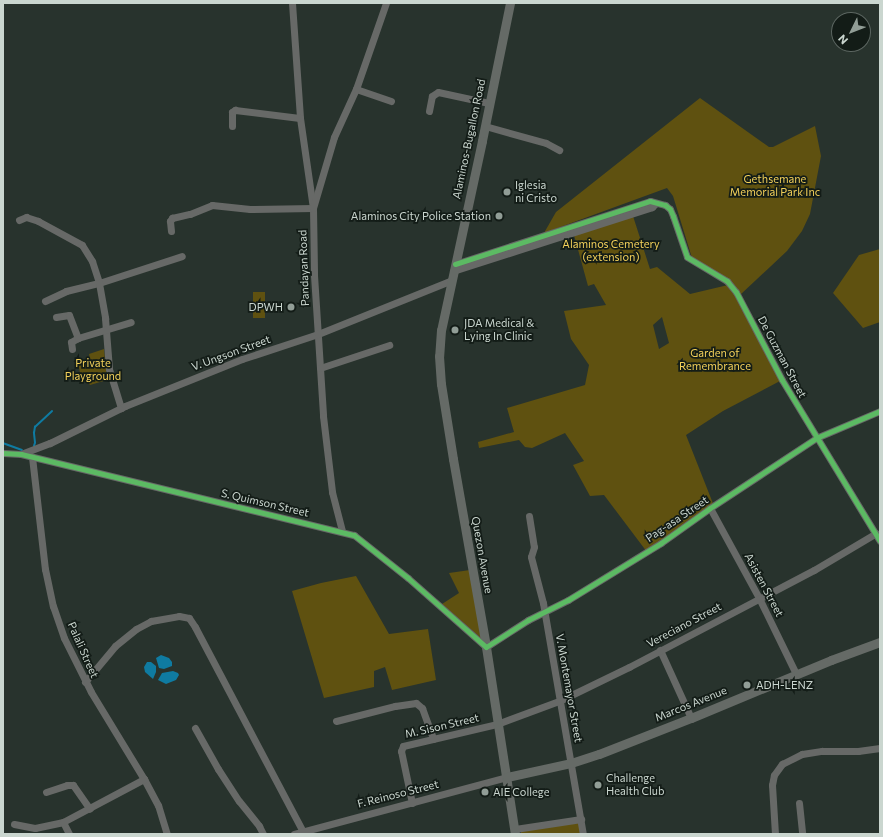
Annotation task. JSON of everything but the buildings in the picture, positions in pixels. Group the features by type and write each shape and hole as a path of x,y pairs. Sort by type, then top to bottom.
{"main road":[{"name":"Alaminos-Bugallon Road","path":"453,272 510,3"},
{"name":"Quezon Avenue","path":"453,272 440,330 440,368 453,459 486,647 515,831"},
{"name":"Marcos Avenue","path":"507,777 571,763 691,718 796,674 880,642"}],"street":[{"name":"Pandayan Road","path":"292,3 300,118 313,208 314,275 328,465 332,492 342,531"},
{"path":"171,231 170,223 172,218 190,214 208,206 313,208 334,137 356,89 386,3"},
{"path":"356,89 391,101"},
{"path":"429,110 432,96 438,92 489,103"},
{"path":"232,126 232,112 235,110 300,118"},
{"path":"485,126 546,142 559,150"},
{"name":"De Guzman Street","path":"513,249 605,220 650,201 654,205 665,204 670,209 685,253 689,260 727,281 736,292 782,380 880,541"},
{"path":"20,220 26,217 38,221 82,245 92,261 103,308 109,369 121,408"},
{"path":"453,272 483,254 513,249"},
{"path":"453,272 486,262 513,249"},
{"path":"483,254 486,262"},
{"path":"45,301 66,292 182,256"},
{"name":"V. Ungson Street","path":"21,454 50,443 121,408 242,359 318,334 453,272"},
{"path":"56,317 69,316 78,338"},
{"path":"72,349 71,342 78,338 131,322"},
{"path":"320,368 389,345"},
{"name":"Pag-asa Street","path":"486,647 544,611 568,600 661,543 710,508 816,438 880,411"},
{"name":"S. Quimson Street","path":"3,453 21,454 354,534 486,647"},
{"name":"Palali Street","path":"32,457 48,586 64,638 85,682 144,779 158,805 167,834"},
{"name":"Asisten Street","path":"710,508 759,598 796,674"},
{"name":"V. Montemayor Street","path":"529,516 534,547 531,557 544,611 558,701 584,834"},
{"name":"Vereciano Street","path":"497,724 558,701 660,650 814,570 876,533"},
{"path":"85,682 114,646 136,629 152,621 179,616 188,618 196,627 303,832"},
{"path":"660,650 691,718"},
{"path":"336,721 395,706 416,703 422,708 433,739"},
{"name":"M. Sison Street","path":"412,803 401,747 497,724"},
{"path":"195,728 218,769 239,801 259,826 263,834"},
{"path":"775,834 772,785 774,775 782,764 802,754 822,751 858,751 880,748"},
{"name":"F. Reinoso Street","path":"294,834 507,777"},
{"path":"14,824 35,828 63,822 144,779"},
{"path":"46,792 67,785 73,786 90,809"},
{"path":"799,803 802,834"},
{"path":"515,831 581,819"},
{"path":"63,822 69,834"}],"green space":[{"name":"Gethsemane Memorial Park Inc","path":"700,98 769,147 773,147 815,126 821,156 810,214 802,231 787,251 740,295 692,258 673,196 667,188 544,233 556,212"},
{"path":"633,216 650,269 657,267 690,294 728,285 731,288 780,381 723,411 686,435 714,506 647,552 604,495 590,496 573,465 584,461 565,433 532,448 525,447 519,440 479,448 478,442 514,432 507,408 585,385 589,365 571,339 564,311 606,305 594,284 588,286 574,235","holes":["662,317 669,343 659,349 653,325"]},
{"path":"880,249 880,322 863,328 833,293 859,255"},
{"path":"253,292 265,292 265,318 253,318"},
{"name":"Private Playground","path":"104,349 107,380 90,385 80,373 78,362 90,359 89,354"},
{"path":"470,570 482,639 442,604 459,593 449,573"},
{"path":"356,576 389,634 428,629 436,680 392,690 385,667 374,671 374,687 324,698 292,591"},
{"path":"579,817 582,834 521,834 521,826"}],"water":[{"path":"161,655 169,658 172,662 172,666 164,669 159,668 156,658"},
{"path":"147,662 151,662 156,666 156,672 153,679 145,672 144,667"},
{"path":"173,671 179,675 176,680 166,684 158,680 162,673"}],"waterway":[{"path":"34,446 35,427 52,411"},
{"path":"3,443 22,450"}],"cycle path":[{"path":"455,264 650,201 665,205 670,209 673,216 687,257 727,281 736,292 782,380 880,541"},
{"path":"3,453 21,454 354,535 408,578 486,647 528,620 568,600 661,543 710,508 816,438 880,411"}],"place":[{"name":"Iglesia ni Cristo","path":"507,192"},
{"name":"Alaminos City Police Station","path":"499,216"},
{"name":"DPWH","path":"291,307"},
{"name":"JDA Medical & Lying In Clinic","path":"455,330"},
{"name":"ADH-LENZ","path":"747,685"},
{"name":"Challenge Health Club","path":"598,785"},
{"name":"AIE College","path":"485,792"}],"park label":[{"name":"Alaminos Cemetery (extension)","path":"611,251"},
{"name":"Garden of Remembrance","path":"715,360"}]}
